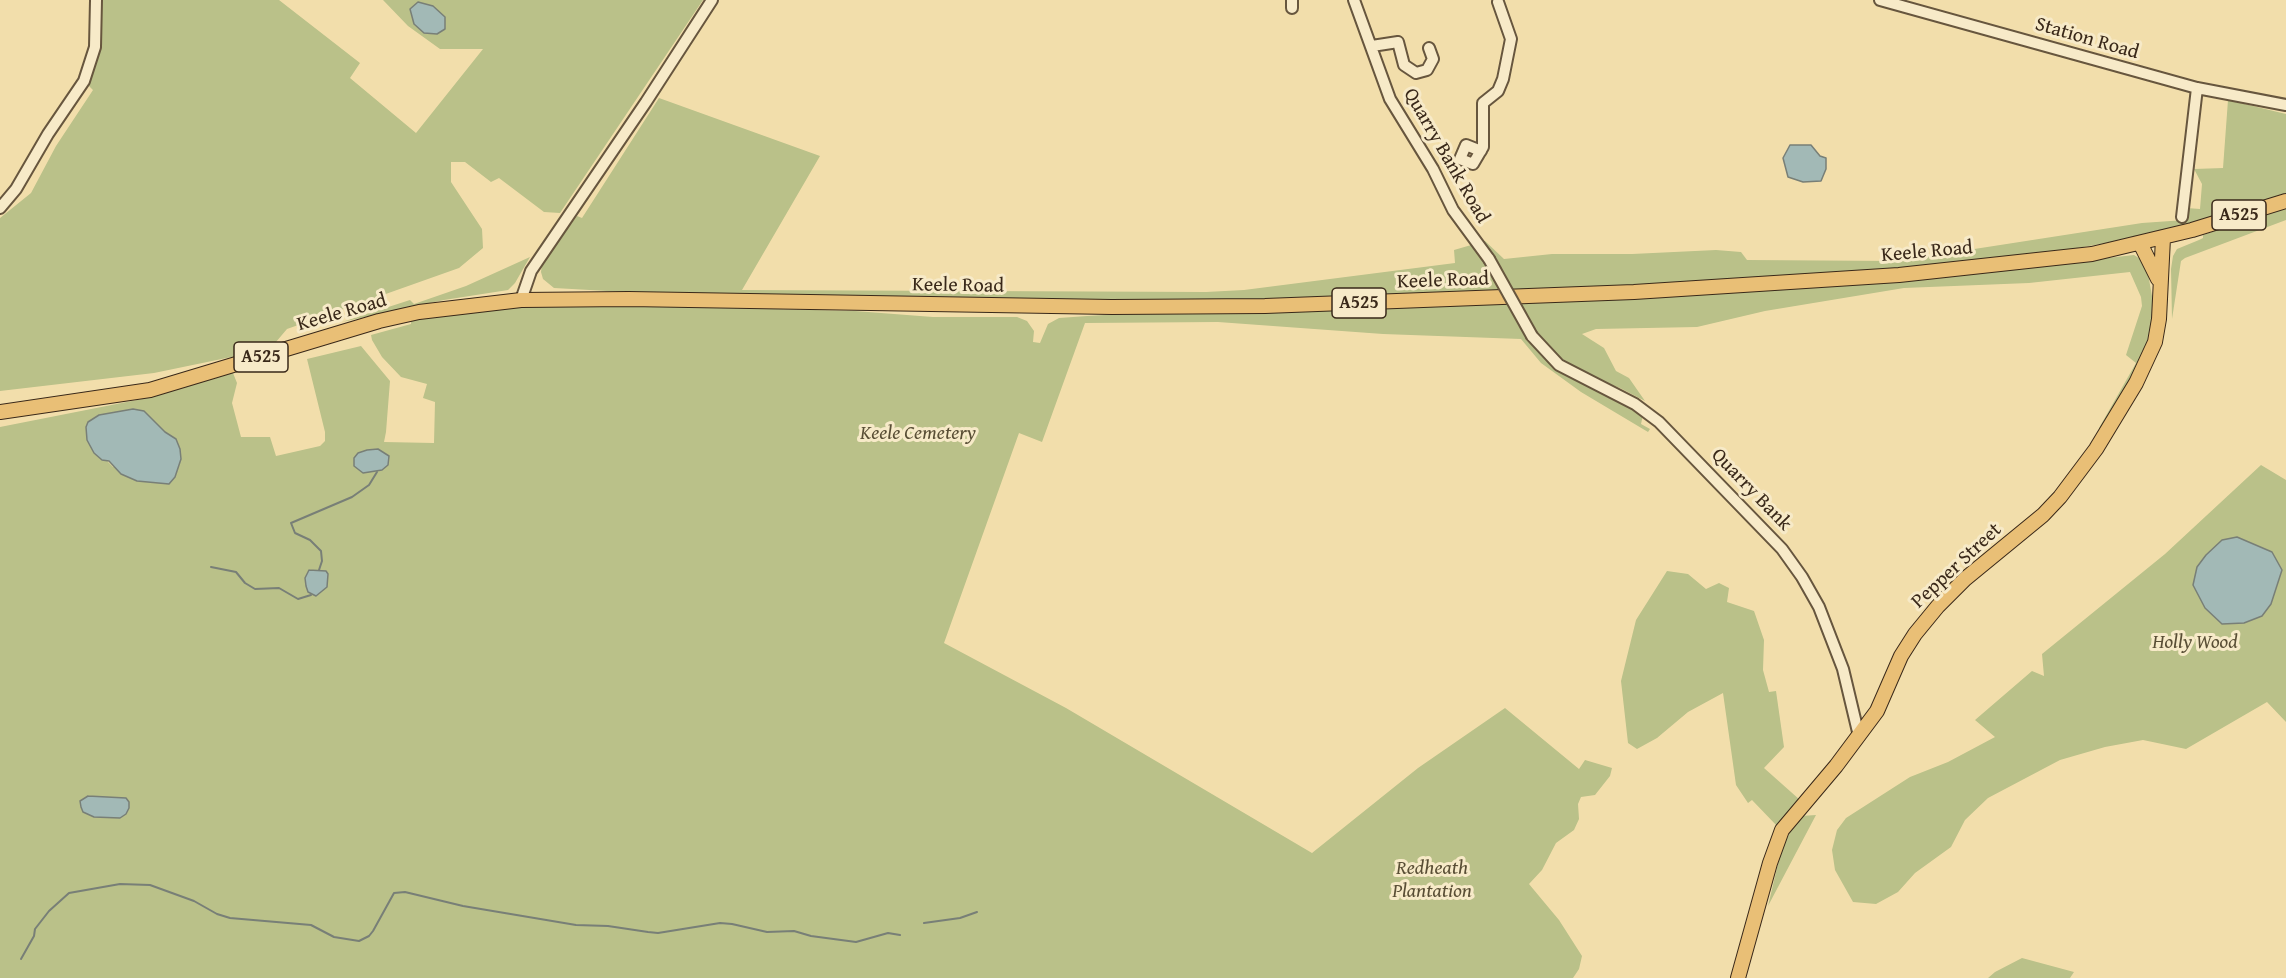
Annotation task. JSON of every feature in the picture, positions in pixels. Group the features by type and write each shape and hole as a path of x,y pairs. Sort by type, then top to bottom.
{"main road":[{"name":"Keele Road","path":"0,412 150,390 379,321 429,311 521,300 629,299 1077,307 1265,306 1644,292 1899,275 2092,254 2163,237 2286,201"},
{"name":"Pepper Street","path":"1738,978 1770,863 1782,830 1877,711 1901,656 1920,628 1965,579 2054,503 2096,449 2136,384 2155,342 2159,319 2163,237"},
{"name":"Pepper Street","path":"2140,243 2160,284"}],"street":[{"path":"0,208 16,189 48,134 84,81 95,47 96,0"},
{"path":"521,300 531,270 646,102 712,0"},
{"name":"Quarry Bank Road","path":"1354,0 1390,99 1433,169 1454,210 1489,259 1532,336"},
{"name":"Station Road","path":"1880,0 2197,88 2286,105"},
{"path":"1480,151 1483,147 1483,103 1498,91 1503,79 1511,39 1495,1"},
{"path":"1372,46 1398,42 1404,65 1416,73 1427,70 1433,59 1429,48"},
{"path":"2182,216 2189,186 2197,88"},
{"name":"Quarry Bank","path":"1532,336 1559,365 1635,404 1659,422 1782,549 1819,607 1843,669 1859,736"}],"green space":[{"path":"96,0 279,0 360,63 350,78 416,133 483,49 440,49 408,26 383,0 703,0 560,213 544,212 499,178 491,182 465,162 451,162 451,182 482,229 483,248 459,268 287,329 270,349 154,373 0,391 0,218 31,193 56,146 93,90 84,81"},
{"path":"659,98 820,156 742,290 1206,292 1244,290 1455,263 1454,250 1485,241 1504,259 1552,254 1632,254 1716,250 1741,252 1747,260 1897,261 2142,223 2185,220 2187,208 2200,209 2202,184 2194,169 2223,168 2228,100 2286,114 2286,193 2193,224 2145,236 2055,252 1944,266 1714,283 1214,302 661,294 554,288 543,279 542,264 577,216 582,218"},
{"path":"2286,207 2286,220 2181,261 2172,319 2171,269 2173,256 2177,249 2203,238 2203,235"},
{"path":"2134,255 2142,260 2147,268 2155,313 2145,360 2103,427 2099,428 2136,363 2126,355 2142,306 2141,297 2130,272 2029,283 1904,288 1765,311 1697,327 1596,329 1582,334 1604,348 1616,371 1629,378 1645,401 1575,370 1553,352 1537,333 1529,338 1564,375 1641,412 1643,415 1641,424 1650,429 1648,432 1581,392 1541,363 1521,339 1383,334 1218,322 1085,323 1042,442 1019,433 944,643 1066,708 1312,853 1418,768 1505,708 1579,769 1585,760 1612,768 1610,776 1595,795 1581,797 1578,804 1579,819 1574,830 1556,843 1542,870 1529,884 1559,920 1582,956 1579,969 1573,978 0,978 0,427 152,397 233,373 237,383 232,403 241,437 270,437 276,456 320,446 325,441 325,432 307,359 361,346 390,381 384,442 434,443 435,402 423,398 427,384 401,377 382,357 371,335 411,324 411,319 478,309 575,304 855,311 933,317 1017,317 1027,321 1034,331 1033,342 1040,343 1048,324 1059,318 1155,312 1421,307 1568,301 2054,264","holes":["144,411 165,432 176,439 113,467 87,440 86,427 88,422"]},
{"path":"530,257 515,283 508,290 444,300 342,322 410,300 414,304 466,286"},
{"name":"Holly Wood","path":"2261,465 2286,480 2286,722 2267,702 2186,749 2143,740 2105,747 2060,760 1988,798 1965,820 1951,847 1915,873 1898,892 1876,904 1853,902 1835,870 1832,850 1837,830 1846,818 1910,777 1948,762 1995,737 1975,720 2032,671 2044,676 2042,654 2165,554"},
{"path":"1667,571 1688,574 1706,589 1719,583 1729,588 1727,602 1754,611 1764,640 1763,670 1769,692 1776,691 1784,747 1764,768 1800,800 1777,826 1752,800 1748,803 1736,785 1723,693 1688,712 1657,738 1637,749 1628,743 1621,681 1636,620"},
{"path":"1816,815 1768,906 1781,851 1792,828 1801,816"},
{"path":"2022,958 2074,972 2070,978 1988,978"}],"water":[{"path":"418,2 433,6 445,17 445,29 437,34 424,33 414,24 410,9"},
{"path":"1790,145 1811,145 1820,156 1826,158 1826,169 1821,181 1803,182 1788,177 1783,158"},
{"path":"133,409 144,411 165,432 176,439 181,459 175,477 169,484 137,481 121,474 109,461 102,460 94,453 87,440 88,422 99,415"},
{"path":"378,449 389,456 388,465 382,470 363,473 354,466 354,458 358,453"},
{"path":"2237,537 2272,552 2282,570 2271,604 2262,616 2244,623 2222,624 2205,608 2193,585 2197,567 2206,555 2222,540"},
{"path":"309,570 326,571 328,574 327,587 316,596 308,592 306,586 305,578"},
{"path":"88,796 126,798 129,808 120,818 94,817 83,812 81,807 80,801"}],"waterway":[{"path":"319,570 322,561 321,551 310,540 295,533 291,523 352,497 369,485 377,472"},
{"path":"211,567 236,572 245,583 255,589 279,588 298,599 311,595"},
{"path":"21,959 34,936 35,929 49,911 69,893 120,884 150,885 194,901 217,914 230,918 311,925 334,937 359,941 373,931 394,893 405,892 463,906 576,925 608,926 658,933 720,923 767,932 794,931 811,936 856,942 888,933 900,935"},
{"path":"924,923 960,918 977,912"}],"park label":[{"name":"Keele Cemetery","path":"918,434"},
{"name":"Redheath Plantation","path":"1432,880"}]}
